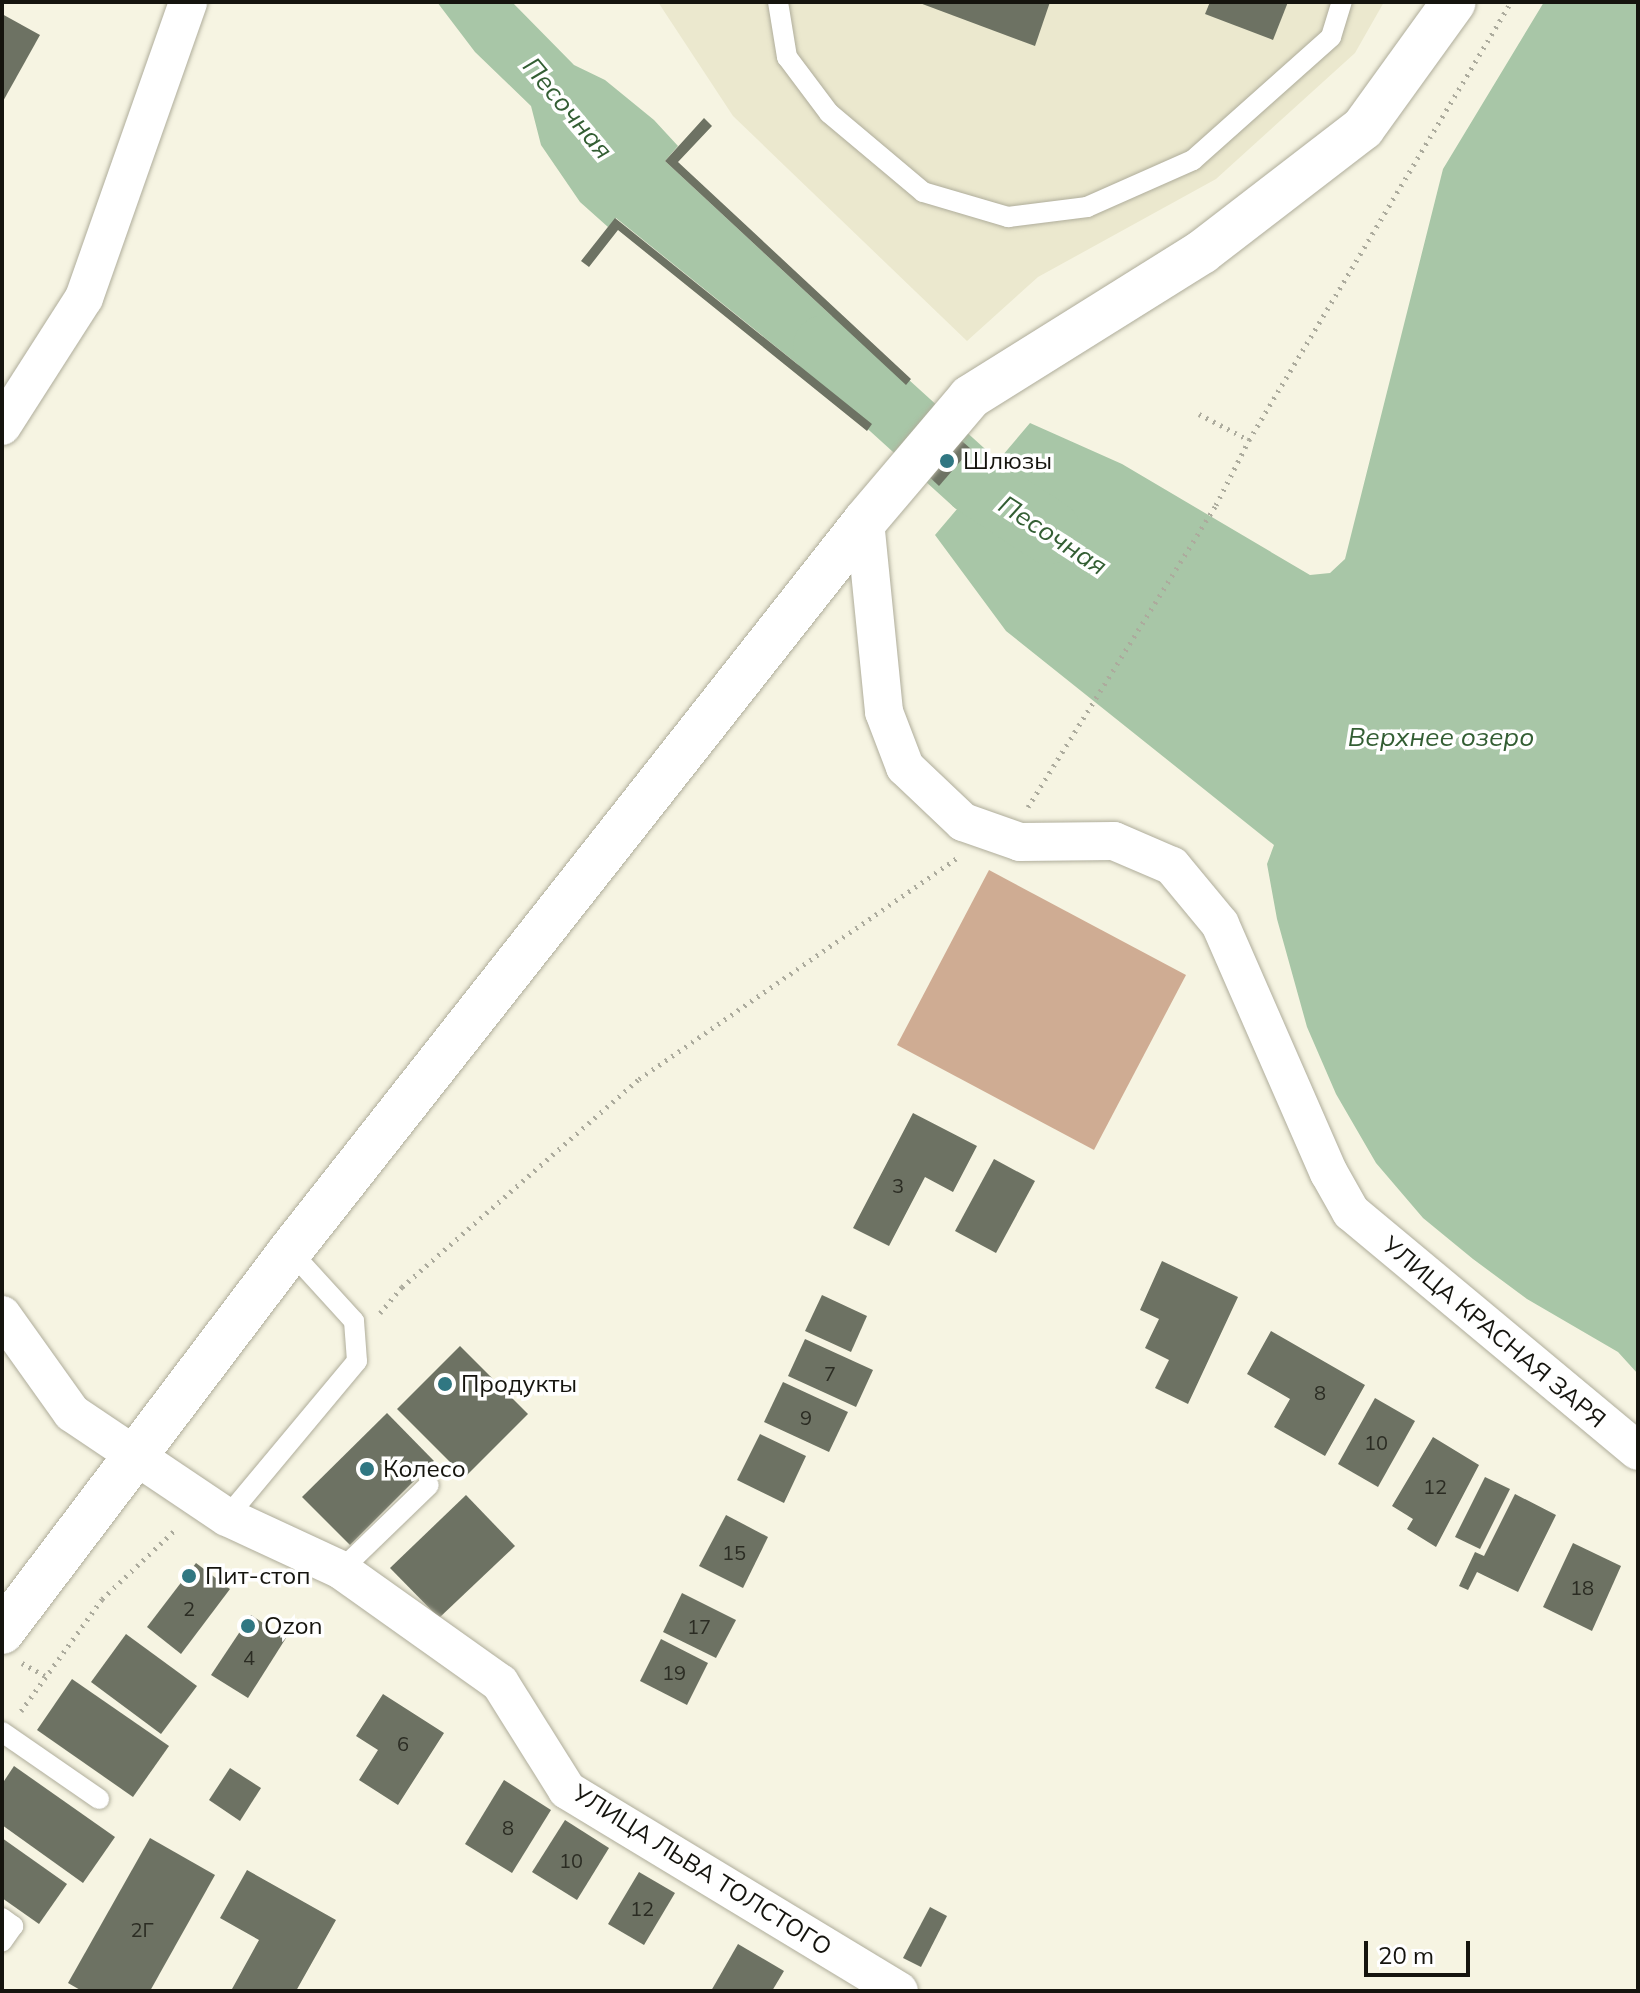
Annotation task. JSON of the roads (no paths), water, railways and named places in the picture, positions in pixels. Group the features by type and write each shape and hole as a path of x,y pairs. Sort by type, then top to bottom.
{"main road":[{"path":"2,1632 136,1461 290,1251 893,485 970,397 1202,252 1363,128 1454,2"}],"street":[{"path":"2,426 84,298 188,2"},
{"name":"УЛИЦА КРАСНАЯ ЗАРЯ","path":"865,521 884,712 905,767 963,822 1020,842 1114,841 1143,850 1172,866 1198,892 1220,924 1329,1173 1351,1212 1638,1451"},
{"name":"УЛИЦА ЛЬВА ТОЛСТОГО","path":"2,1315 72,1413 136,1461 215,1510 341,1570 500,1683 567,1790 899,1991"}],"lane":[{"path":"778,2 787,57 829,113 923,192 1008,217 1087,207 1193,160 1331,37 1342,2"},
{"path":"215,1510 357,1361 354,1321 290,1251"},
{"path":"341,1570 429,1485"},
{"path":"4,1733 99,1799"},
{"path":"2,1918 13,1926 2,1942"}],"water":[{"path":"437,2 512,2 574,65 605,80 654,120 678,146 665,161 906,385 872,424 616,218 608,227 580,202 541,145 531,106 475,52"},
{"name":"Верхнее озеро","path":"1544,2 1638,2 1638,1374 1618,1352 1527,1299 1473,1259 1423,1218 1376,1163 1336,1094 1307,1027 1277,919 1267,864 1274,845 1006,631 935,535 1030,423 1122,464 1310,575 1330,573 1345,559 1443,169"}],"waterway":[{"name":"Песочная","path":"825,347 975,483 1049,532"}],"place":[{"name":"Шлюзы","path":"947,461"},
{"name":"Продукты","path":"445,1384"},
{"name":"Колесо","path":"367,1469"},
{"name":"Пит-стоп","path":"189,1576"},
{"name":"Ozon","path":"248,1626"}]}
